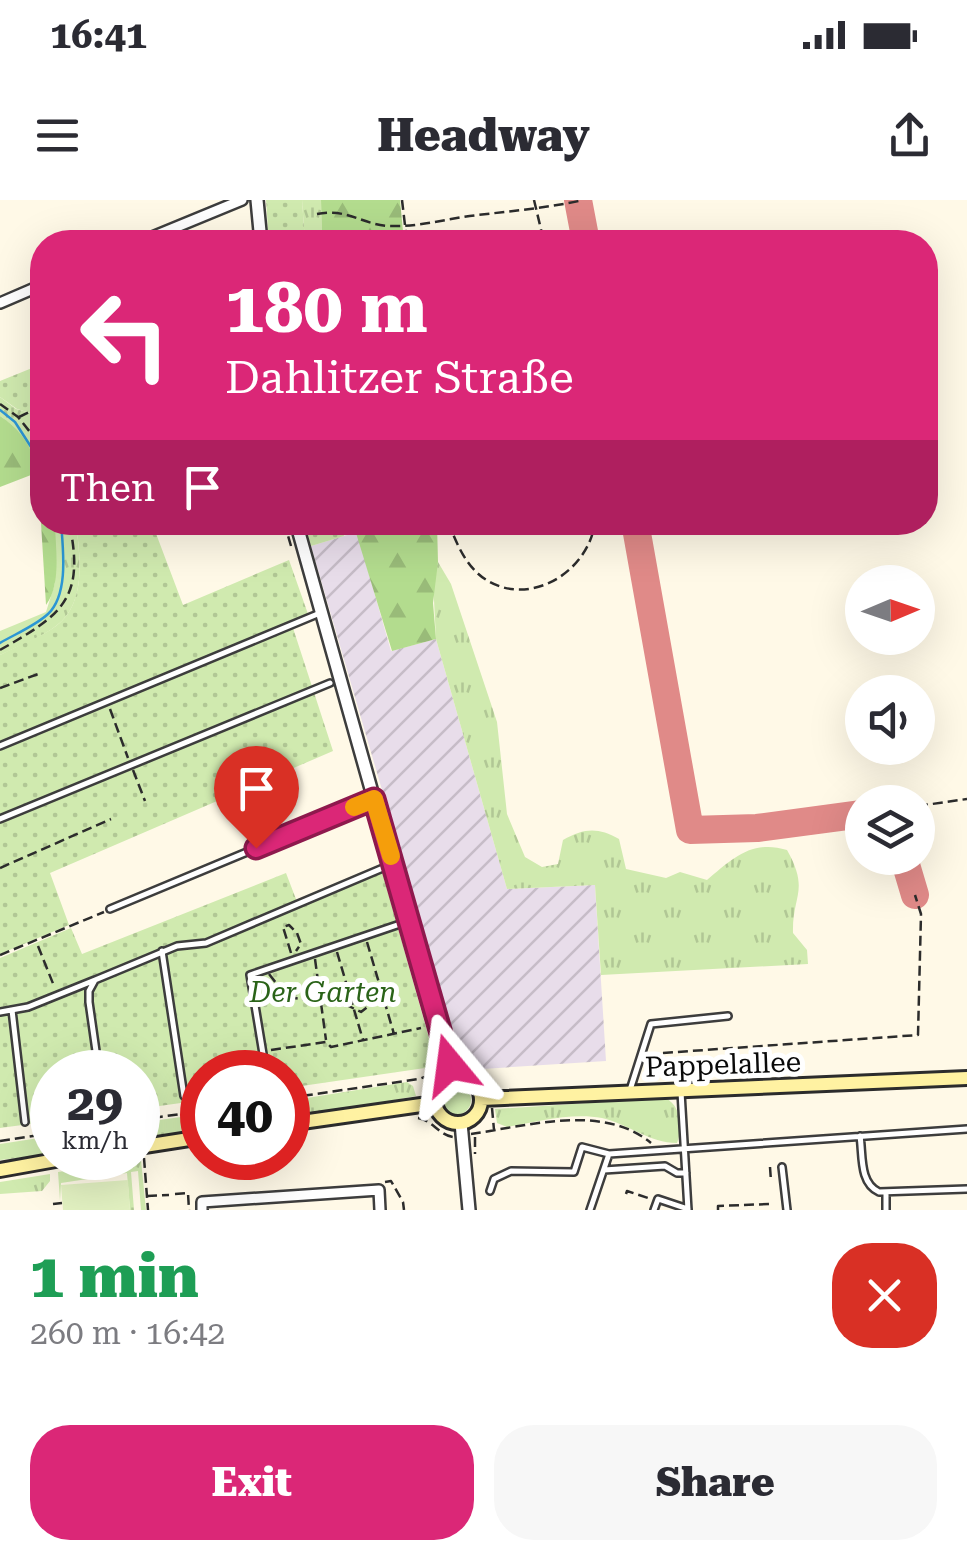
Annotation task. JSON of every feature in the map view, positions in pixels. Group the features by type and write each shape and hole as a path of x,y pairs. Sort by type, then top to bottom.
{"main road":[{"path":"452,1077 474,1082 482,1099 475,1116 461,1123 445,1119 435,1103 440,1085 452,1077"},
{"name":"Pappelallee","path":"482,1099 967,1078"},
{"path":"310,1121 435,1103"},
{"path":"4,1167 30,1163"}],"street":[{"path":"169,230 242,200"},
{"path":"257,200 260,230"},
{"path":"0,303 30,290"},
{"path":"300,535 452,1077"},
{"path":"461,1123 468,1210"},
{"path":"202,1210 202,1202 379,1190 380,1210"}],"lane":[{"path":"0,746 321,612"},
{"path":"0,819 330,684"},
{"path":"110,909 374,799"},
{"path":"0,1012 58,995 162,952 206,943 393,864"},
{"path":"263,1050 250,975 409,921"},
{"path":"162,952 180,1070"},
{"path":"95,980 88,1002 96,1050"},
{"path":"12,1010 25,1122"},
{"path":"629,1093 651,1024 728,1016"},
{"path":"654,1210 658,1199 688,1209 681,1092"},
{"path":"490,1191 494,1180 511,1171 574,1172 582,1147 609,1154 967,1130"},
{"path":"860,1136 866,1182 871,1189 967,1189"},
{"path":"590,1210 609,1154"},
{"path":"604,1170 665,1166 677,1173 686,1172"},
{"path":"782,1167 787,1210"},
{"path":"886,1192 886,1210"}],"path":[{"path":"402,200 407,230"},
{"path":"534,200 541,230"},
{"path":"317,214 337,210 383,226 407,226 578,201"},
{"path":"0,404 30,432"},
{"path":"18,417 30,412"},
{"path":"0,650 53,618 64,605 73,562 70,535"},
{"path":"454,535 468,564 486,580 505,588 530,589 559,578 578,564 594,535"},
{"path":"0,688 40,673"},
{"path":"108,701 145,801"},
{"path":"935,804 967,799"},
{"path":"0,868 111,818"},
{"path":"641,1054 918,1035 921,914 915,895"},
{"path":"0,955 110,909"},
{"path":"289,926 297,932 302,944 293,958 287,941 282,927 289,926"},
{"path":"365,936 394,1034"},
{"path":"336,945 363,1040"},
{"path":"38,946 58,995"},
{"path":"314,952 326,1042 331,1046 421,1028"},
{"path":"267,968 274,984 287,997 308,1000 320,994 355,1011 364,1010 384,997 393,997"},
{"path":"270,1050 326,1042"},
{"path":"310,1095 419,1079 438,1067"},
{"path":"494,1131 577,1120 599,1121 651,1141 653,1150"},
{"path":"0,1141 30,1136"},
{"path":"770,1168 771,1181"},
{"path":"144,1180 148,1210"},
{"path":"391,1181 404,1210"},
{"path":"626,1194 627,1191 658,1199"},
{"path":"175,1194 188,1193 190,1210"},
{"path":"147,1196 169,1194"},
{"path":"53,1204 62,1203"},
{"path":"759,1204 759,1210"},
{"path":"718,1207 770,1204"}],"shaded area":[{"path":"358,535 391,651 436,639 507,889 595,885 606,1061 482,1069 474,1058 460,1058 311,546"}],"green space":[{"path":"266,200 302,200 304,230 268,230"},
{"path":"302,200 321,200 322,230 304,230"},
{"path":"321,200 400,200 403,230 322,230"},
{"path":"30,369 30,413 0,397 0,381"},
{"path":"0,397 16,409 30,413 30,449 15,428 0,416"},
{"path":"0,416 30,449 30,475 0,487"},
{"path":"42,535 56,535 56,578 46,605"},
{"path":"54,535 77,535 79,578 73,605 66,616 50,630 0,655 0,631 46,612 55,583"},
{"path":"77,535 157,535 183,605 289,560 308,614 0,743 0,655 43,634 66,616 77,592"},
{"path":"308,535 344,535 344,536 311,546"},
{"path":"357,535 437,535 433,603 436,639 392,651"},
{"path":"438,562 451,584 497,722 507,814 525,857 542,867 558,864 563,840 584,831 598,831 619,839 626,869 666,878 680,872 707,880 734,858 753,849 787,850 799,884 793,933 807,950 808,964 601,975 595,885 507,889 436,639 433,581"},
{"path":"293,628 333,751 50,873 69,925 0,954 0,750"},
{"name":"Der Garten","path":"382,871 434,1056 425,1068 310,1085 310,1050 180,1050 180,1103 160,1106 160,1050 30,1050 30,1124 0,1128 0,958 71,928 82,954 286,873 299,907"},
{"path":"407,1082 416,1096 310,1116 310,1097"},
{"path":"456,1085 467,1089 471,1100 467,1111 456,1115 445,1111 441,1100 445,1089"},
{"path":"665,1098 679,1118 677,1143 590,1116 507,1127 497,1123 495,1109"},
{"path":"180,1117 180,1135 160,1139 160,1120"},
{"path":"30,1139 30,1157 0,1160 0,1144"},
{"path":"30,1177 50,1180 42,1191 0,1194 0,1182"},
{"path":"128,1180 132,1180 134,1210 130,1210"},
{"path":"128,1180 130,1210 63,1210 61,1185"},
{"path":"139,1180 143,1180 146,1210 141,1210"}],"waterway":[{"path":"0,410 15,422 30,445"},
{"path":"0,643 37,622 55,605 62,583 62,535"}],"taxiway":[{"path":"578,200 584,230"},
{"path":"637,535 690,830 757,828 845,816"},
{"path":"909,875 915,895"}],"slow traffic":[{"path":"354,807 374,799 391,856"}],"route":[{"path":"256,848 374,799 450,1065"}]}
